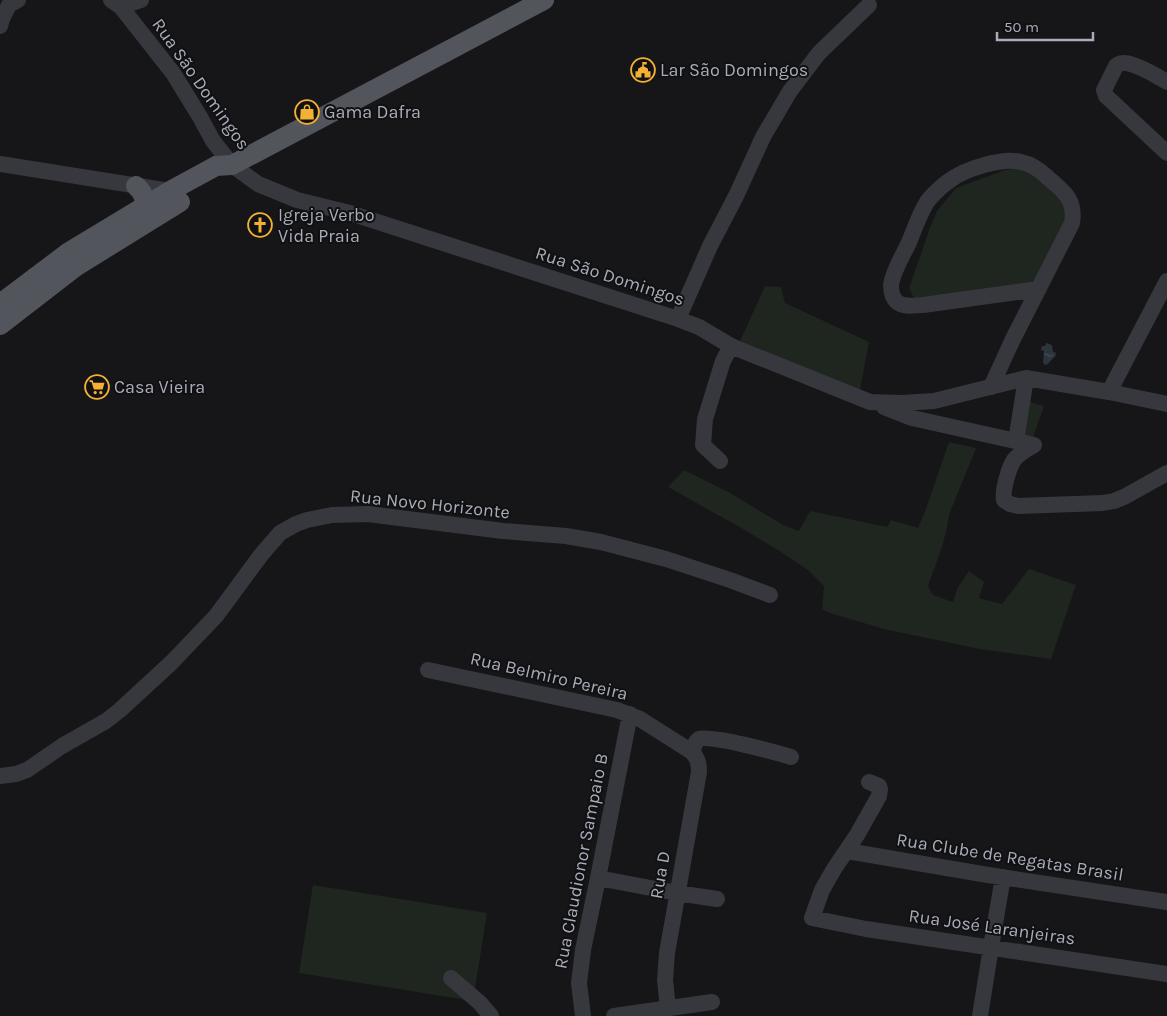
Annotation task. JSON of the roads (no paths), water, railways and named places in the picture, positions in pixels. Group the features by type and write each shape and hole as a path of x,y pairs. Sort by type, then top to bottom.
{"main road":[{"path":"0,324 143,216 170,191 216,166 232,164 544,0"},
{"path":"0,304 69,252 224,178 232,164"},
{"path":"136,186 142,190 144,198 143,216"}],"street":[{"path":"116,3 141,0"},
{"path":"0,26 9,3"},
{"name":"Rua São Domingos","path":"116,3 173,73 213,141 232,164 258,184 297,200 359,216 699,326 731,346 870,402 934,401 1026,378 1167,404"},
{"path":"678,319 710,246 736,196 763,137 790,91 819,53 869,5"},
{"path":"1167,82 1146,70 1127,64 1119,64 1116,66 1105,87 1104,93 1167,153"},
{"path":"991,388 1012,341 1039,289 1072,223 1074,211 1071,202 1064,191 1034,167 1021,162 1007,161 976,167 950,180 928,201 894,274 891,286 892,294 898,303 906,306 1039,289"},
{"path":"0,164 170,191"},
{"path":"1109,392 1167,281"},
{"path":"720,461 703,445 705,419 723,362 731,346"},
{"path":"1016,441 1026,378"},
{"path":"870,402 912,418 1034,445 1014,459 1005,485 1004,500 1018,506 1114,501 1167,473"},
{"name":"Rua Novo Horizonte","path":"0,776 16,774 27,770 62,746 106,721 120,710 171,663 216,616 261,555 280,533 307,520 332,515 368,514 503,531 566,536 601,542 666,559 770,595"},
{"name":"Rua Belmiro Pereira","path":"428,670 630,714 692,752"},
{"name":"Rua Claudionor Sampaio B","path":"583,1016 579,983 583,950 630,714"},
{"path":"692,752 697,740 709,738 743,744 791,757"},
{"name":"Rua D","path":"668,1008 665,980 667,953 699,763 697,757 692,752"},
{"path":"847,851 857,835 875,787"},
{"name":"Rua Clube de Regatas Brasil","path":"847,851 1167,902"},
{"name":"Rua José Laranjeiras","path":"847,851 822,890 812,918 866,929 1167,974"},
{"path":"980,1016 1003,877"},
{"path":"598,878 677,894 717,899"},
{"path":"451,978 480,1003 491,1016"},
{"path":"614,1016 712,1002"}],"water":[{"path":"1046,343 1052,345 1053,352 1056,353 1055,357 1046,365 1043,363 1044,351 1041,350 1042,346 1045,346"}],"place":[{"name":"Lar São Domingos","path":"643,70"},
{"name":"Gama Dafra","path":"307,112"},
{"name":"Igreja Verbo Vida Praia","path":"260,225"},
{"name":"Casa Vieira","path":"97,387"}]}
